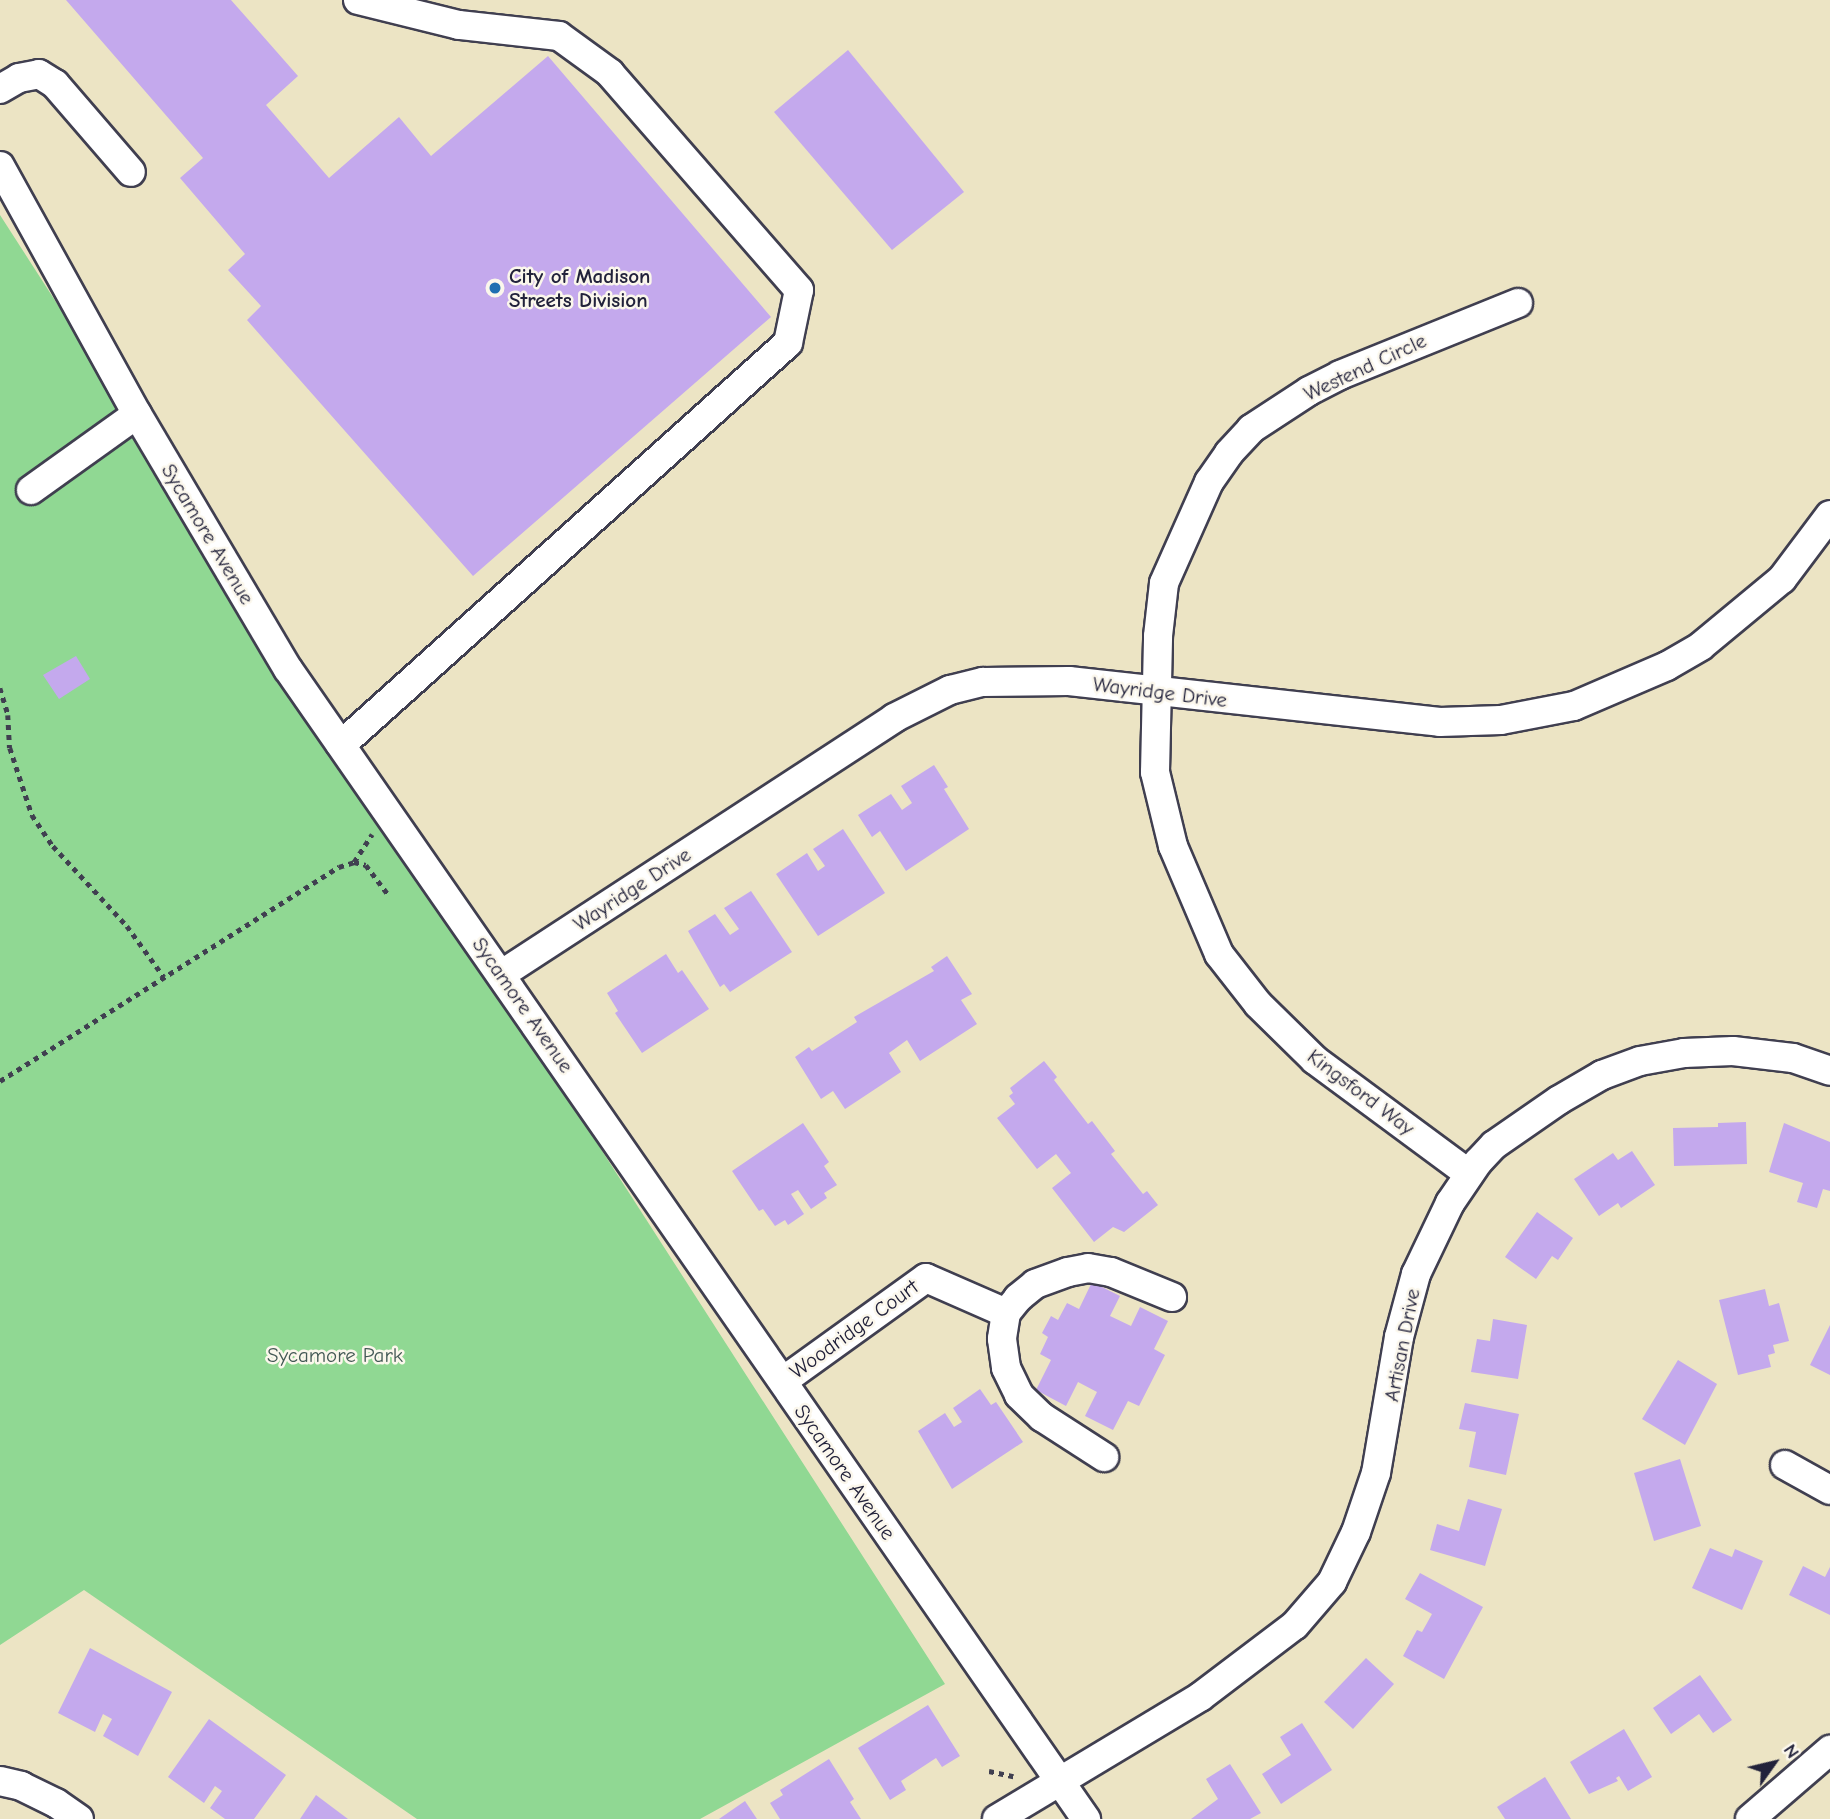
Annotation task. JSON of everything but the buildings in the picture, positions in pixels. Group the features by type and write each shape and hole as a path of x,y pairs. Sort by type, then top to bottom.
{"street":[{"path":"341,745 788,343 799,290 610,73 559,36 458,25 358,0"},
{"path":"0,89 19,78 39,74 55,84 131,172"},
{"name":"Sycamore Avenue","path":"0,166 137,414 288,669 1087,1819"},
{"name":"Westend Circle","path":"1155,692 1164,583 1209,482 1236,445 1251,429 1329,380 1518,303"},
{"path":"31,490 137,414"},
{"name":"Wayridge Drive","path":"502,974 920,703 983,682 1023,679 1069,681 1440,722 1501,720 1574,706 1612,692 1701,646 1782,579 1830,515"},
{"name":"Kingsford Way","path":"1155,692 1155,772 1172,846 1219,954 1258,1004 1315,1060 1469,1174"},
{"name":"Artisan Drive","path":"997,1819 1200,1697 1295,1625 1332,1582 1356,1532 1376,1473 1399,1337 1416,1274 1437,1225 1469,1174 1494,1145 1559,1100 1602,1075 1640,1061 1684,1053 1744,1051 1793,1058 1830,1071"},
{"path":"1104,1457 1042,1417 1019,1395 1006,1368 1002,1339 1006,1313 1018,1298 1035,1284 1088,1268 1111,1272 1172,1297"},
{"name":"Woodridge Court","path":"783,1381 926,1278 1006,1313"},
{"path":"1785,1465 1830,1490"},
{"path":"1750,1819 1830,1749"},
{"path":"0,1781 21,1786 56,1803 79,1819"}],"path":[{"path":"0,688 8,715 10,748 32,815 53,846 127,926 164,976"},
{"path":"0,1081 339,867 354,862 366,865 389,895"},
{"path":"989,1771 1013,1776"}],"green space":[{"name":"Sycamore Park","path":"0,215 945,1684 700,1819 417,1819 84,1590 0,1645"}],"place":[{"name":"City of Madison Streets Division","path":"495,288"}]}
